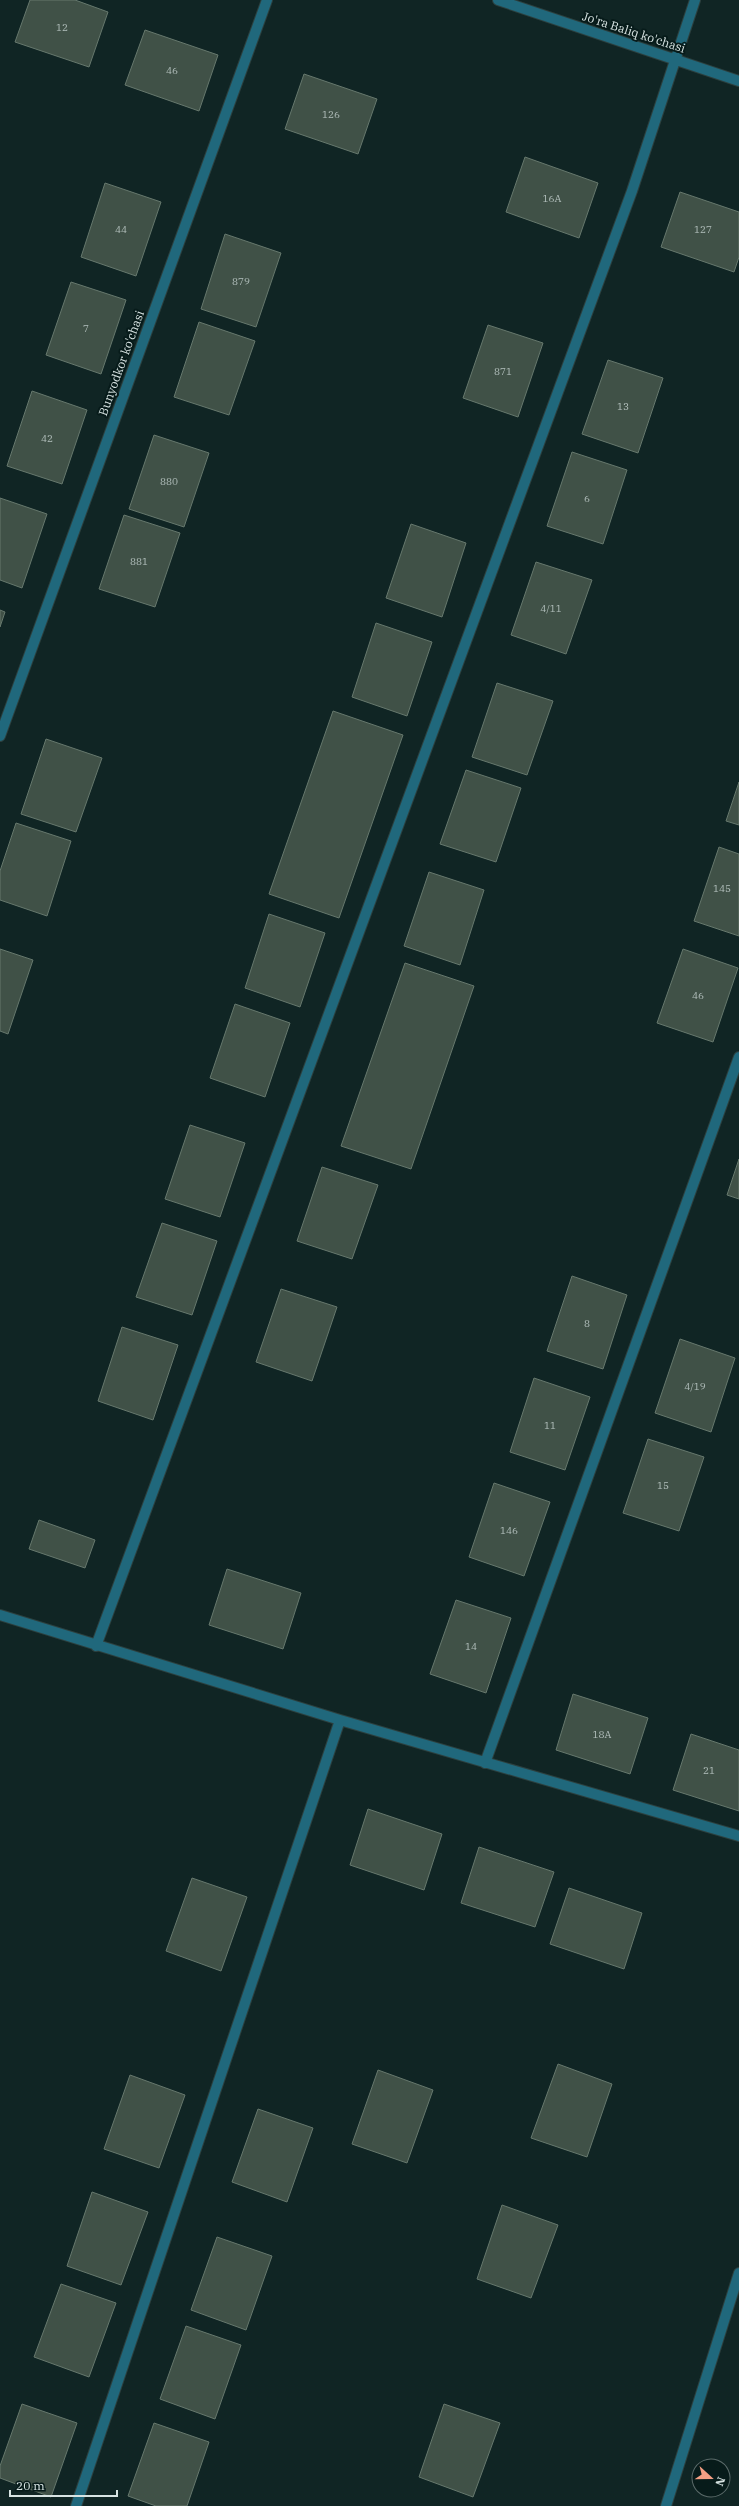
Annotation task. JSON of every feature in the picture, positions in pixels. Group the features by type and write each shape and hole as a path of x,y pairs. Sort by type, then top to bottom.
{"street":[{"name":"Bunyodkor ko'chasi","path":"0,736 267,0"},
{"name":"Jo'ra Baliq ko'chasi","path":"498,0 739,81"},
{"path":"96,1646 632,191 695,0"},
{"path":"486,1763 739,1057"},
{"path":"0,1615 96,1646 340,1720 739,1836"},
{"path":"76,2506 340,1720"},
{"path":"666,2506 739,2273"}],"building":[{"path":"30,0 75,0 108,12 89,67 15,42"},
{"path":"145,30 218,55 199,111 125,85"},
{"path":"304,74 377,99 358,154 285,129"},
{"path":"525,157 598,183 579,238 506,212"},
{"path":"105,183 161,202 136,276 81,257"},
{"path":"680,192 739,212 739,257 734,272 661,247"},
{"path":"225,234 281,253 256,327 201,309"},
{"path":"71,282 126,300 101,374 46,355"},
{"path":"199,322 255,341 229,415 174,397"},
{"path":"488,325 543,343 518,417 463,398"},
{"path":"608,360 663,378 638,453 582,434"},
{"path":"32,391 87,410 62,484 7,466"},
{"path":"154,435 209,453 184,527 129,509"},
{"path":"572,452 627,470 603,544 547,526"},
{"path":"0,498 47,514 22,588 0,580"},
{"path":"124,515 180,533 155,607 99,589"},
{"path":"411,524 466,543 442,617 386,598"},
{"path":"536,562 592,580 566,654 511,635"},
{"path":"0,610 5,612 0,627"},
{"path":"376,623 432,642 407,716 352,697"},
{"path":"497,683 553,701 527,775 472,757"},
{"path":"333,711 403,735 339,918 269,894"},
{"path":"46,739 102,758 76,832 21,814"},
{"path":"466,770 521,788 496,862 440,844"},
{"path":"739,782 739,825 726,821"},
{"path":"16,823 71,841 47,916 0,900 0,871"},
{"path":"719,847 739,854 739,936 694,921"},
{"path":"429,872 484,890 460,965 404,946"},
{"path":"269,914 325,933 300,1007 245,988"},
{"path":"0,949 33,960 8,1034 0,1031"},
{"path":"683,949 738,968 713,1042 657,1023"},
{"path":"405,963 474,986 411,1169 341,1146"},
{"path":"235,1004 290,1023 265,1097 210,1078"},
{"path":"190,1125 245,1143 220,1217 165,1199"},
{"path":"739,1159 739,1199 727,1195"},
{"path":"322,1167 378,1185 352,1259 297,1241"},
{"path":"162,1223 217,1241 192,1315 136,1297"},
{"path":"572,1276 627,1295 603,1369 547,1351"},
{"path":"281,1289 337,1307 312,1381 256,1362"},
{"path":"122,1327 178,1345 153,1420 98,1401"},
{"path":"680,1339 735,1358 711,1432 655,1413"},
{"path":"534,1378 590,1397 565,1470 510,1452"},
{"path":"648,1439 704,1457 679,1531 623,1513"},
{"path":"494,1483 550,1502 524,1576 469,1557"},
{"path":"39,1520 95,1540 85,1568 29,1549"},
{"path":"227,1569 301,1593 283,1649 209,1625"},
{"path":"456,1600 511,1618 486,1693 430,1674"},
{"path":"573,1694 648,1718 630,1774 556,1750"},
{"path":"691,1734 739,1750 739,1811 673,1790"},
{"path":"368,1809 442,1834 424,1890 350,1865"},
{"path":"479,1847 554,1872 535,1927 461,1903"},
{"path":"192,1878 247,1897 221,1971 166,1951"},
{"path":"569,1888 642,1913 624,1969 550,1944"},
{"path":"558,2064 612,2084 587,2157 531,2138"},
{"path":"378,2070 433,2090 407,2163 352,2144"},
{"path":"130,2075 185,2095 159,2168 104,2149"},
{"path":"258,2109 313,2128 287,2202 232,2182"},
{"path":"92,2192 148,2212 121,2285 67,2266"},
{"path":"502,2205 558,2225 531,2298 477,2279"},
{"path":"217,2237 272,2256 246,2330 191,2310"},
{"path":"61,2284 116,2303 89,2377 34,2357"},
{"path":"186,2326 241,2345 215,2419 160,2399"},
{"path":"22,2404 77,2423 51,2497 0,2478 0,2466"},
{"path":"444,2404 500,2423 473,2497 419,2477"},
{"path":"154,2423 209,2442 187,2506 156,2506 128,2496"}]}
